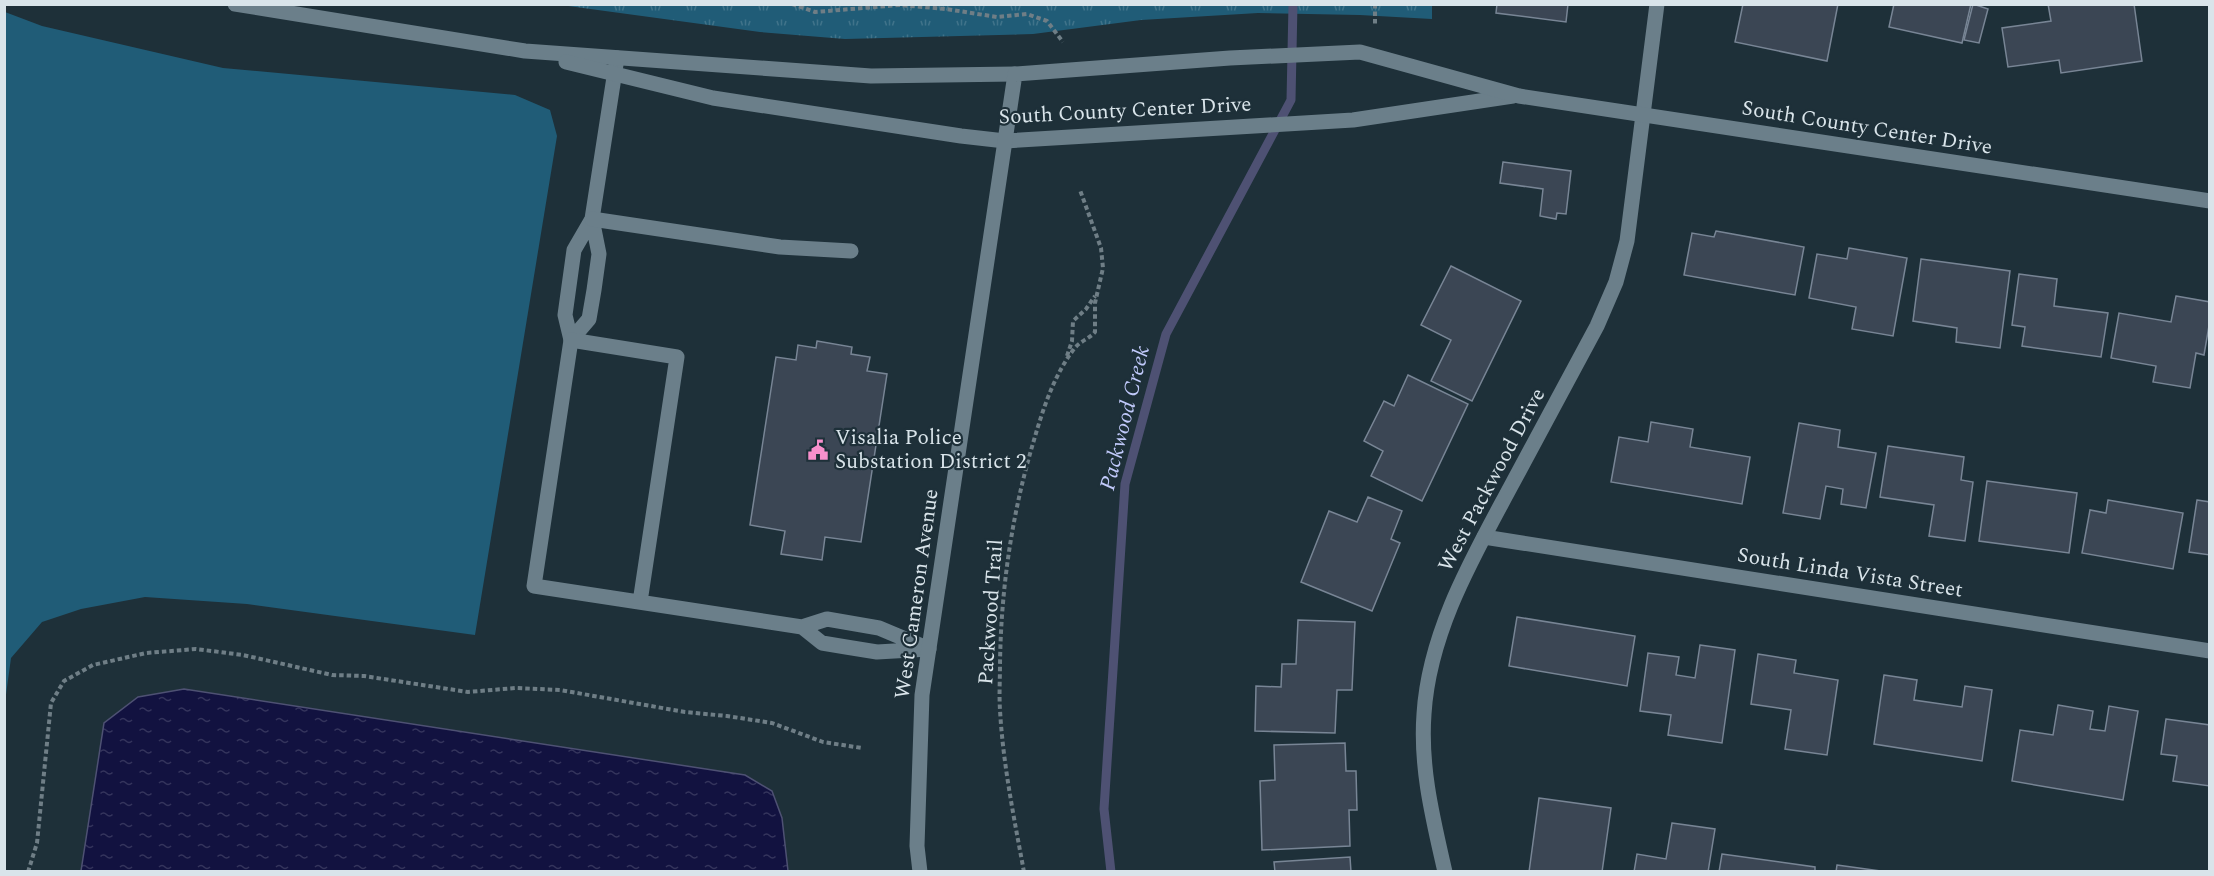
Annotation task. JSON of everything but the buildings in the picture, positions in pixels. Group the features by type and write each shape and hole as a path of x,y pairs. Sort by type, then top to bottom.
{"street":[{"name":"South County Center Drive","path":"235,4 525,51 871,75 1016,74 1230,58 1360,52 1519,96 2210,201"},
{"name":"West Packwood Drive","path":"1445,872 1428,797 1423,758 1424,713 1434,657 1456,592 1597,326 1616,282 1627,241 1657,4"},
{"name":"South County Center Drive","path":"525,51 713,98 1005,141 1353,120 1519,96"},
{"path":"571,340 589,319 594,290 599,254 592,219 617,58"},
{"name":"West Cameron Avenue","path":"921,872 917,846 921,706 1016,74"},
{"path":"592,219 780,247 851,251"},
{"path":"592,219 574,250 565,315 571,340 534,586 802,627 827,619 879,628 929,649"},
{"path":"571,340 677,357 640,602"},
{"name":"South Linda Vista Street","path":"1484,537 2210,651"},
{"path":"802,627 822,643 877,652 929,649"}],"path":[{"path":"792,4 815,12 900,5 997,17 1027,14 1047,21 1063,42"},
{"path":"1375,4 1375,26"},
{"name":"Packwood Trail","path":"1065,363 1078,345 1095,332 1094,314 1103,268 1101,248 1080,190"},
{"name":"Packwood Trail","path":"1024,872 1009,786 1000,709 1001,622 1009,547 1018,494 1046,404 1070,348 1072,321 1093,300 1099,287"},
{"path":"28,872 37,843 51,703 64,681 93,665 146,653 196,649 215,651 332,675 364,676 468,692 516,688 560,690 684,712 772,723 824,742 862,748"}],"green space":[{"path":"561,5 1432,5 1432,19 1258,13 1141,20 1033,34 845,39 760,32"},
{"path":"5,12 42,26 223,68 515,95 550,110 557,136 475,635 247,604 145,597 81,609 42,622 11,658 5,702"}],"water":[{"path":"184,689 745,775 772,791 782,818 788,871 81,871 104,723 138,697"}],"waterway":[{"name":"Packwood Creek","path":"1111,872 1104,809 1125,484 1166,334 1291,100 1293,4"}],"place":[{"name":"Visalia Police Substation District 2","path":"818,450"}]}
